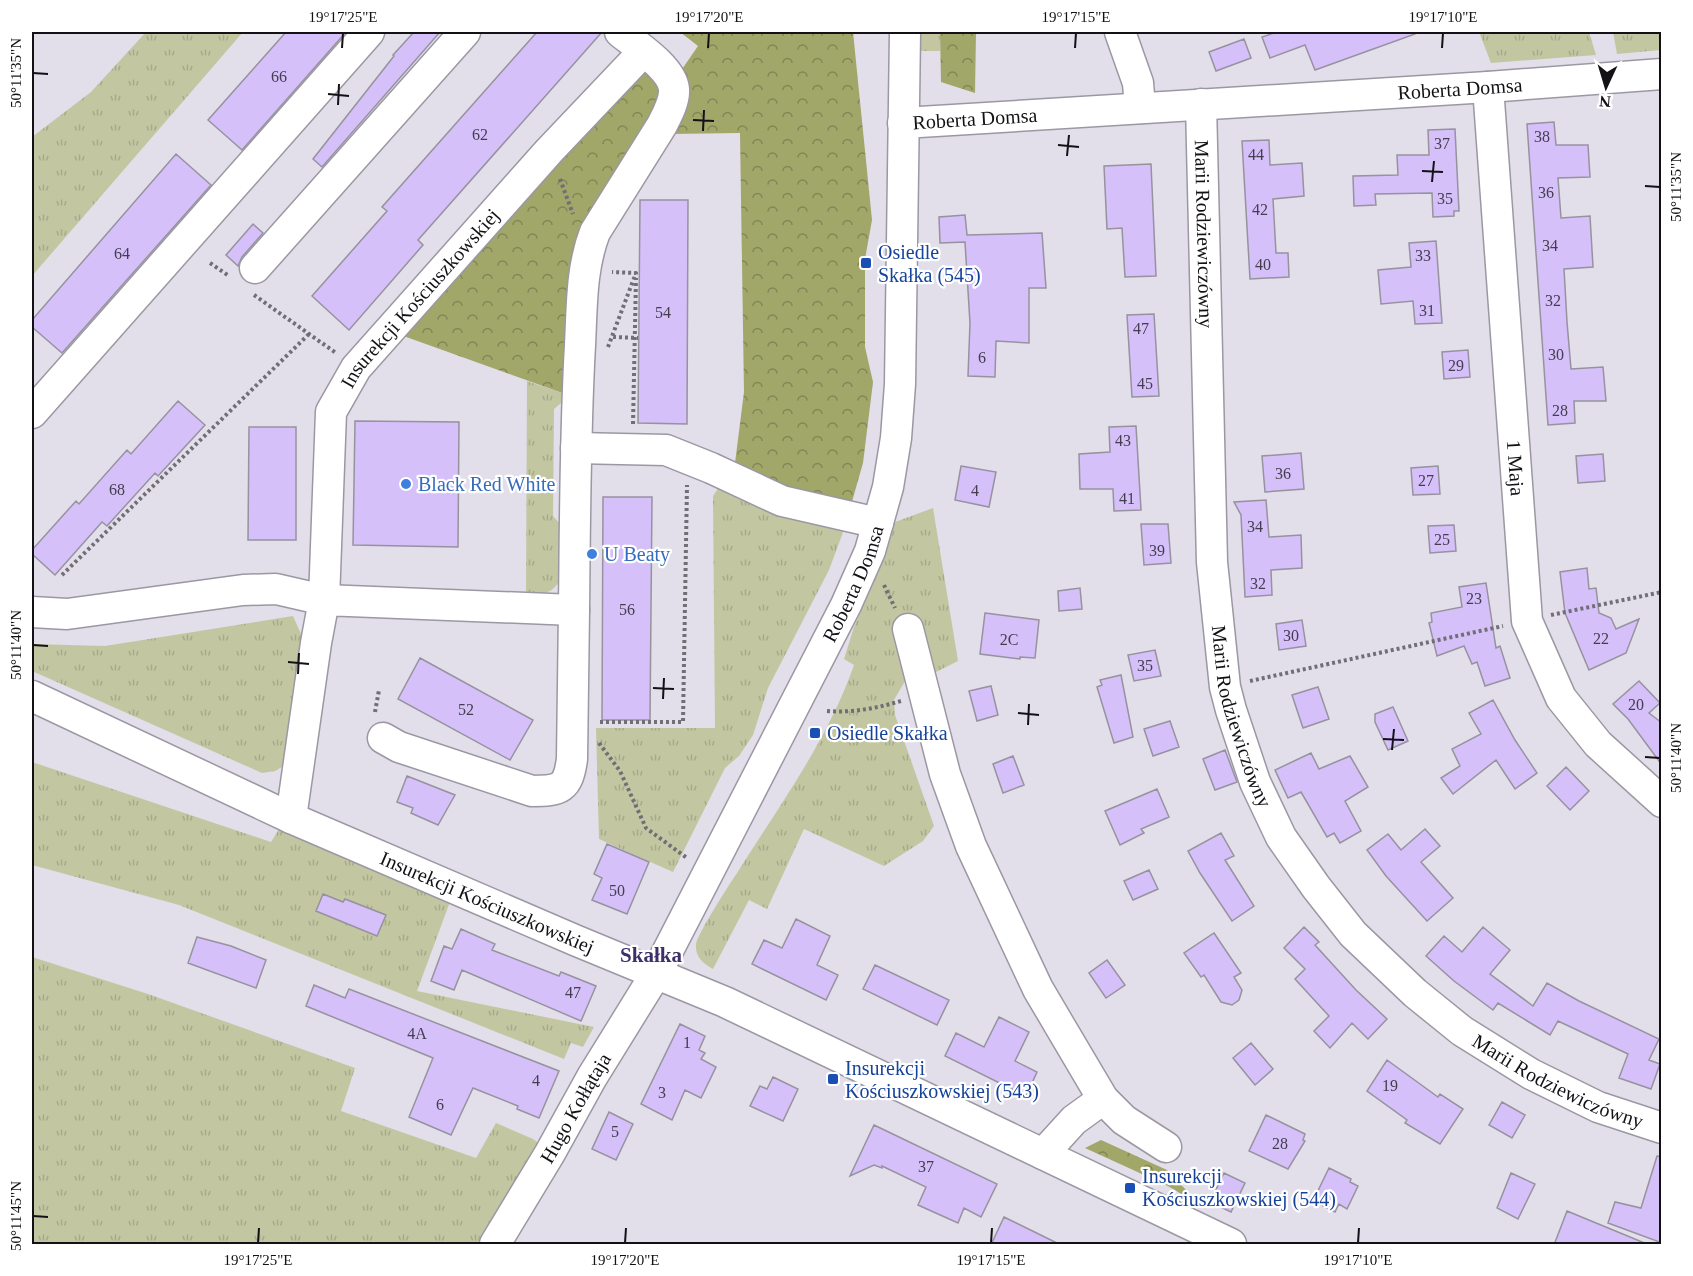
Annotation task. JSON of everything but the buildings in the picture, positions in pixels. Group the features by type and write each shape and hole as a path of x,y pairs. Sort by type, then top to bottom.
{"street":[{"path":"32,413 369,32"},
{"path":"246,279 465,32"},
{"path":"381,729 399,747 531,791 550,791 564,786 570,776 578,373 586,261 595,232 662,125 670,108 674,90 669,73 620,32"},
{"path":"903,123 905,32"},
{"path":"1120,32 1138,83 1140,108"},
{"name":"Insurekcji Kościuszkowskiej","path":"291,818 324,600 331,412 356,368 549,151 643,52"},
{"name":"Roberta Domsa","path":"657,972 841,613 870,551 888,487 896,438 900,384 903,123 1488,87 1607,66 1662,74"},
{"name":"1 Maja","path":"1488,87 1527,621 1561,698 1598,744 1662,802"},
{"name":"Marii Rodziewiczówny","path":"1201,104 1212,562 1225,687 1255,782 1281,837 1316,887 1353,934 1415,993 1472,1037 1531,1074 1598,1107 1662,1128"},
{"path":"576,448 666,450 782,501 878,523"},
{"path":"32,612 67,614 243,590 276,589 324,600 574,610"},
{"path":"908,629 945,774 971,846 1038,989 1103,1099 1124,1120 1166,1147"},
{"name":"Insurekcji Kościuszkowskiej","path":"32,696 291,818 567,937 657,972 725,1002 1231,1245"},
{"name":"Hugo Kołłątaja","path":"495,1245 592,1077 657,972"},
{"path":"1043,1154 1074,1120 1103,1099"}],"path":[{"path":"549,151 586,261 636,273"},
{"path":"210,263 246,279 309,334 356,368"},
{"path":"578,373 596,375 613,337 636,273"},
{"path":"633,428 636,273"},
{"path":"62,575 309,334"},
{"path":"613,337 636,338"},
{"path":"595,722 683,722 688,494 686,482"},
{"path":"1225,687 1662,592"},
{"path":"379,690 375,713 381,729"},
{"path":"827,711 878,708 901,701 923,690"},
{"path":"595,737 620,771 646,828 694,863"}],"green space":[{"path":"146,32 243,32 32,276 32,137 91,92"},
{"path":"680,32 853,32 872,220 865,259 865,347 873,382 863,463 851,505 801,494 735,463 744,392 740,133 669,134 594,216 568,395 398,334 647,65 667,91 698,46"},
{"path":"920,32 940,32 940,51 919,51"},
{"path":"940,32 976,32 975,93 941,82"},
{"path":"1479,32 1589,32 1596,55 1491,63"},
{"path":"1613,32 1661,32 1661,50 1617,54"},
{"path":"527,381 568,395 554,409 553,516 568,533 562,577 557,585 550,591 526,595"},
{"path":"723,481 845,527 829,570 768,688 753,735 739,756 725,768 673,872 599,839 596,728 715,728 713,496"},
{"path":"933,508 958,661 936,672 905,681 894,700 895,715 934,826 923,841 884,866 804,829 767,909 749,900 713,969 698,956 696,944 698,938 802,772 831,720 854,665 844,659 854,627 878,573 895,522"},
{"path":"293,616 305,643 287,764 275,771 262,773 32,671 32,644 105,646"},
{"path":"32,762 271,842 281,826 451,899 417,991 594,1027 583,1047 571,1043 564,1059 179,905 32,865"},
{"path":"32,957 148,994 355,1068 341,1111 476,1158 496,1123 540,1144 477,1244 32,1244"},
{"path":"1101,1140 1167,1170 1187,1191 1187,1197 1085,1148"}],"place":[{"name":"Osiedle Skałka (545)","path":"866,263"},
{"name":"Black Red White","path":"406,484"},
{"name":"U Beaty","path":"592,554"},
{"name":"Osiedle Skałka","path":"815,733"},
{"name":"Insurekcji Kościuszkowskiej (543)","path":"833,1079"},
{"name":"Insurekcji Kościuszkowskiej (544)","path":"1130,1188"}],"district":[{"name":"Skałka","path":"651,955"}]}
